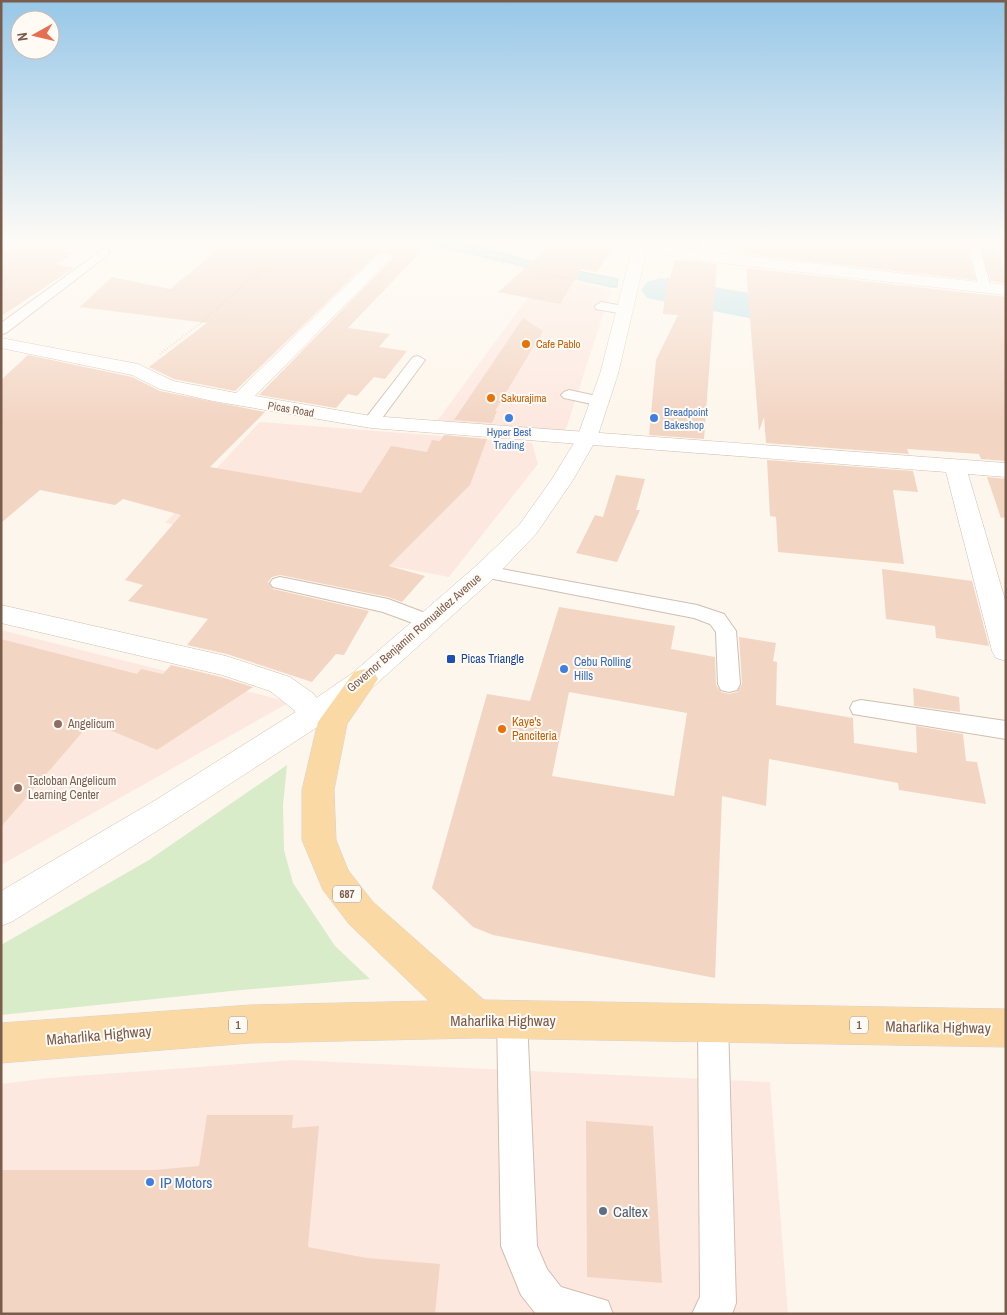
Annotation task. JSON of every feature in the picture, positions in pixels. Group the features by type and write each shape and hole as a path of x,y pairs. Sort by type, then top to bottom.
{"main road":[{"name":"687","path":"364,679 333,722 318,790 319,840 336,879 361,913 494,1019"},
{"name":"Maharlika Highway","path":"2,1044 250,1024 494,1019 1006,1028"}],"street":[{"path":"240,400 340,300"},
{"name":"Governor Benjamin Romualdez Avenue","path":"1,910 117,841 312,716 364,679 484,572 528,529 562,480 587,438 601,401 626,301"},
{"name":"Picas Road","path":"1,343 138,370 167,385 240,400 371,422 1006,470"},
{"path":"955,466 1006,651"},
{"path":"1,614 226,666 280,684 304,702 312,716"}],"lane":[{"path":"1,330 41,300"},
{"path":"601,306 626,301"},
{"path":"371,422 418,360"},
{"path":"569,395 601,401"},
{"path":"484,572 697,612 717,619 726,631 729,684"},
{"path":"280,583 388,606 430,622"},
{"path":"860,708 1006,730"},
{"path":"494,1019 519,1246 534,1282 550,1302 595,1314"},
{"path":"710,1314 718,1303 713,1022"}],"path":[{"path":"138,370 184,336 225,300"}],"shaded area":[{"path":"525,300 608,300 565,432 516,432 438,420"},
{"path":"260,422 532,443 538,464 449,577 165,523"},
{"path":"1,630 290,702 1,865"},
{"path":"293,1060 770,1082 788,1314 1,1314 1,1084 49,1078"}],"green space":[{"path":"287,765 283,805 284,850 293,883 335,946 370,979 241,990 1,1015 1,945 149,860"}],"building":[{"path":"1,300 25,300 1,316"},
{"path":"87,300 329,300 235,391 174,379 149,367 207,323 80,307"},
{"path":"352,300 374,300 348,328 390,334 379,347 407,351 385,379 374,377 357,396 348,394 336,408 259,395"},
{"path":"541,300 562,300 560,304"},
{"path":"664,300 714,300 704,439 649,435 656,360 678,315 663,314"},
{"path":"749,300 1006,300 1006,461 981,459 979,454 907,449 909,454 766,443 764,417 759,431"},
{"path":"523,318 543,331 495,411 497,411 492,423 454,420"},
{"path":"28,355 132,377 160,391 265,412 210,467 361,493 391,446 427,452 432,440 440,441 444,435 487,439 470,485 389,566 425,576 402,602 388,597 280,575 272,577 268,582 273,589 369,611 344,655 336,654 312,682 227,654 187,645 208,619 128,601 143,585 125,580 181,515 123,499 115,505 40,490 1,523 1,380"},
{"path":"767,460 913,471 918,492 893,490 904,564 778,552 776,517 770,516"},
{"path":"616,475 645,479 636,510 640,510 617,562 576,553 595,515 603,517"},
{"path":"987,477 1006,479 1006,517 1001,518"},
{"path":"882,569 972,581 989,646 936,638 935,626 886,619"},
{"path":"559,607 675,626 671,649 715,657 716,685 721,692 729,694 737,692 742,684 739,637 776,643 773,661 777,662 776,705 853,718 854,743 917,753 916,726 963,734 966,761 977,762 986,804 899,790 898,783 769,759 766,806 722,796 715,978 493,935 473,927 432,888 487,694 530,701","holes":["569,692 687,713 674,796 552,776"]},
{"path":"1,639 137,674 141,669 163,674 171,665 253,687 157,750 91,722 1,827"},
{"path":"913,688 959,697 960,712 914,706"},
{"path":"207,1115 293,1115 292,1128 319,1126 308,1247 367,1258 440,1264 435,1314 1,1314 1,1170 154,1170 199,1166"},
{"path":"586,1121 653,1126 662,1283 587,1277"}],"waterway":[{"path":"717,300 779,312 840,320"}],"place":[{"name":"Cafe Pablo","path":"526,344"},
{"name":"Sakurajima","path":"491,398"},
{"name":"Hyper Best Trading","path":"509,418"},
{"name":"Breadpoint Bakeshop","path":"654,418"},
{"name":"Picas Triangle","path":"451,659"},
{"name":"Cebu Rolling Hills","path":"564,669"},
{"name":"Angelicum","path":"58,724"},
{"name":"Kaye's Panciteria","path":"502,729"},
{"name":"Tacloban Angelicum Learning Center","path":"18,788"},
{"name":"IP Motors","path":"150,1182"},
{"name":"Caltex","path":"603,1211"}]}
